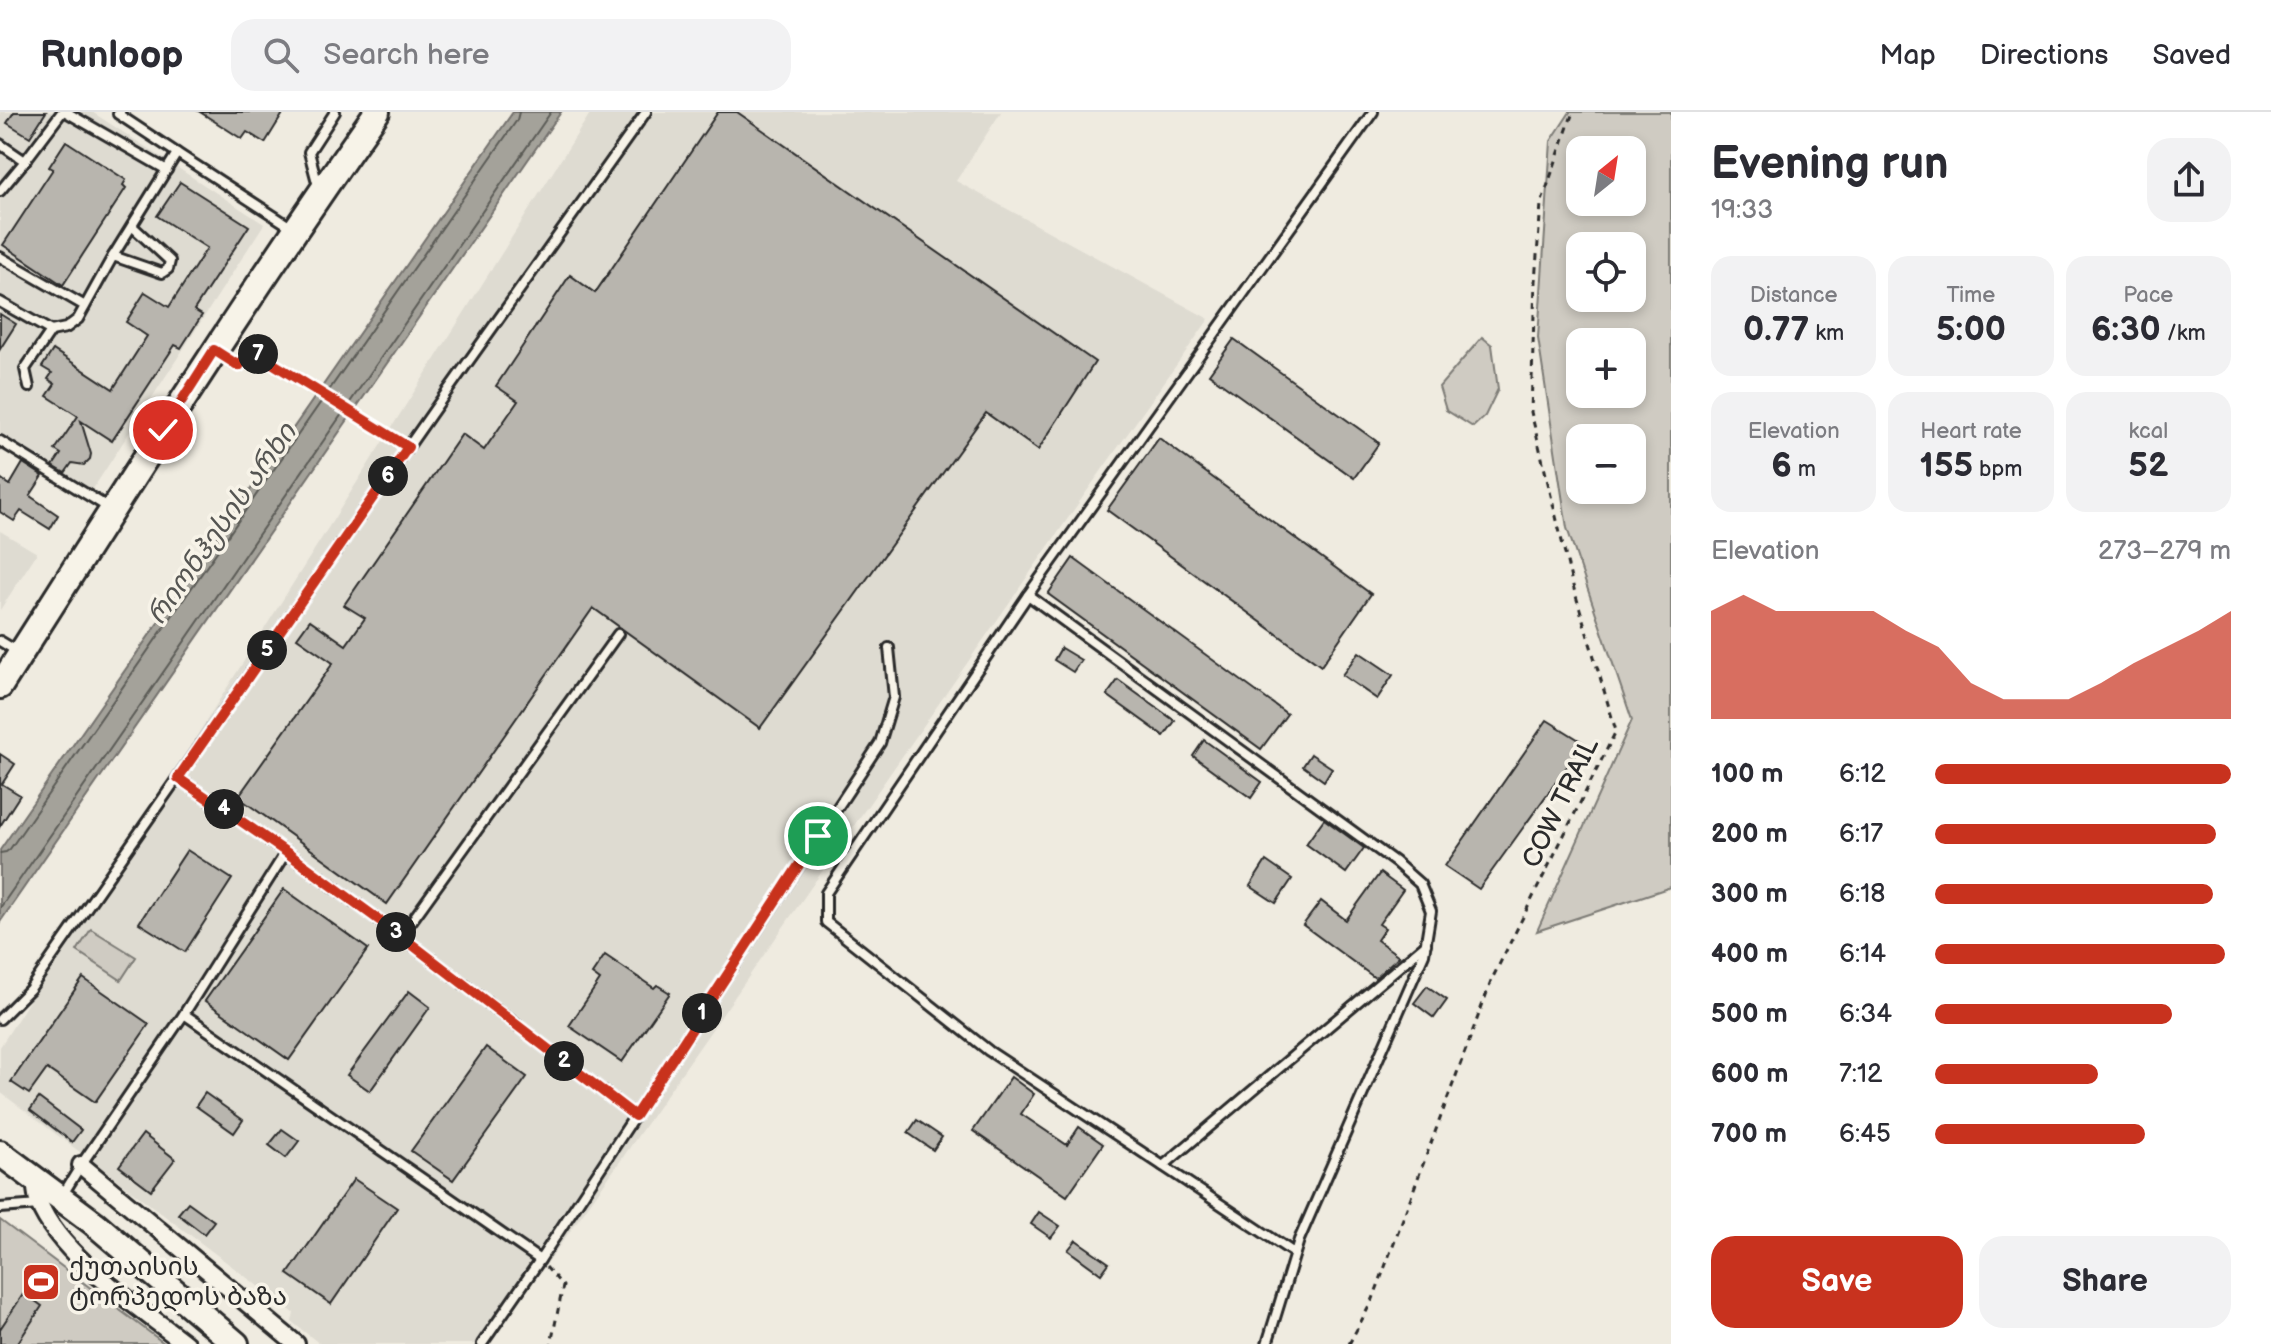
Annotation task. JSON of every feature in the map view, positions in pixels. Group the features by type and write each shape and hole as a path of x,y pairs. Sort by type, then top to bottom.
{"main road":[{"path":"0,686 10,647 112,510 214,350 377,112"},
{"path":"0,1153 35,1178 50,1201 94,1223 236,1344"}],"street":[{"path":"81,1165 296,1344"},
{"path":"50,1201 55,1231 80,1259 126,1299 186,1344"}],"lane":[{"path":"0,191 64,112 167,170"},
{"path":"120,112 118,114 295,230"},
{"path":"320,193 309,152 335,112"},
{"path":"0,1019 30,989 646,112"},
{"path":"1294,1253 989,1051 826,922 826,893 1028,595 1373,112"},
{"path":"0,144 25,161"},
{"path":"0,302 51,331 66,328 78,319 177,153"},
{"path":"113,256 162,273 168,269 170,261 132,226"},
{"path":"0,257 85,306"},
{"path":"29,387 25,369 51,331"},
{"path":"0,441 112,510"},
{"path":"1028,595 1395,862 1420,884 1431,911 1424,954 1294,1253 1267,1344"},
{"path":"401,936 618,634"},
{"path":"482,1344 880,743 894,697 889,648"},
{"path":"178,778 401,936 635,1116"},
{"path":"0,1208 50,1201 81,1165 184,1014 286,852"},
{"path":"1163,1166 1426,944"},
{"path":"184,1014 540,1260"}],"path":[{"name":"COW TRAIL","path":"1349,1344 1373,1299 1492,979 1616,731 1571,579 1531,412 1541,204 1573,112"},
{"path":"214,350 239,366 251,350 408,447"},
{"path":"540,1260 563,1286 551,1344"}],"shaded area":[{"path":"0,112 92,112 264,224 91,492 0,434"},
{"path":"591,112 1001,112 956,181 1209,319 489,1344 320,1344 292,1322 294,1313 0,1092 0,1047"},
{"path":"1570,112 1671,112 1671,887 1537,931 1632,720 1567,528 1538,338 1551,141"},
{"path":"1482,337 1492,345 1498,389 1485,416 1473,427 1446,410 1439,387"},
{"path":"0,531 37,553 0,610"},
{"path":"91,929 136,957 121,980 77,951"},
{"name":"ქუთაისის ტორპედოს ბაზა","path":"0,1220 165,1344 0,1344"}],"water":[{"path":"513,112 561,112 0,922 0,850"}],"building":[{"path":"14,112 46,112 30,137 7,123"},
{"path":"200,112 284,112 265,143 247,132 242,139"},
{"path":"718,112 737,112 1095,362 1038,450 986,413 760,728 593,608 387,904 238,797 333,663 297,638 310,620 346,645 365,618 344,605 462,434 484,450 518,401 496,386 570,275 595,293"},
{"path":"66,141 126,180 123,185 126,188 63,285 3,245 53,169 49,167"},
{"path":"180,182 249,226 194,310 202,315 181,348 175,345 112,441 81,421 90,459 84,465 72,463 65,473 53,466 61,454 55,450 78,416 47,396 55,384 48,379 52,373 42,367 53,350 113,389 147,336 126,322 145,292 169,307 207,248 157,216"},
{"path":"0,314 16,324 0,349"},
{"path":"1234,339 1379,443 1354,478 1209,374"},
{"path":"1159,438 1371,594 1321,666 1107,510"},
{"path":"23,463 43,476 30,496 58,515 50,529 21,511 14,521 0,512 0,478 10,485"},
{"path":"1073,558 1287,714 1261,749 1048,594"},
{"path":"1061,648 1081,660 1073,672 1054,660"},
{"path":"1359,652 1393,675 1377,699 1342,675"},
{"path":"1118,680 1175,721 1164,736 1107,695"},
{"path":"1547,720 1584,743 1479,889 1445,866"},
{"path":"1204,740 1262,782 1251,798 1193,756"},
{"path":"0,754 15,764 2,784 20,795 0,826"},
{"path":"1311,754 1332,768 1324,781 1303,766"},
{"path":"1324,819 1364,848 1346,873 1306,844"},
{"path":"187,850 232,879 185,952 139,923"},
{"path":"1266,861 1292,879 1276,903 1250,886"},
{"path":"1380,873 1403,890 1379,924 1385,928 1377,940 1399,956 1375,978 1303,925 1321,901 1346,920"},
{"path":"284,889 368,949 289,1060 205,1001"},
{"path":"605,955 654,988 657,985 670,993 622,1062 569,1026 600,980 592,974"},
{"path":"83,978 149,1024 95,1102 47,1069 29,1094 11,1082"},
{"path":"1427,986 1447,1000 1434,1018 1414,1003"},
{"path":"409,991 430,1007 370,1091 347,1075"},
{"path":"486,1047 527,1077 453,1180 411,1151"},
{"path":"1011,1077 1034,1094 1021,1114 1067,1145 1079,1127 1103,1144 1067,1196 973,1131"},
{"path":"205,1093 243,1120 234,1133 196,1106"},
{"path":"39,1098 81,1130 72,1142 30,1110"},
{"path":"917,1120 942,1137 933,1150 908,1133"},
{"path":"282,1129 299,1141 286,1158 269,1145"},
{"path":"143,1134 175,1159 151,1190 119,1166"},
{"path":"354,1179 397,1208 331,1304 288,1274"},
{"path":"188,1202 214,1221 204,1234 178,1214"},
{"path":"1039,1212 1060,1226 1051,1238 1031,1224"},
{"path":"1076,1240 1109,1263 1101,1274 1068,1250"},
{"path":"24,1293 42,1306 17,1344 0,1344 0,1329"}],"place":[{"name":"ქუთაისის ტორპედოს ბაზა","path":"41,1282"}],"route":[{"path":"163,430 214,350 239,366 251,350 408,447 178,778 401,936 635,1116 818,836"}],"water label":[{"name":"რიონჰესის არხი","path":"222,524"}]}
